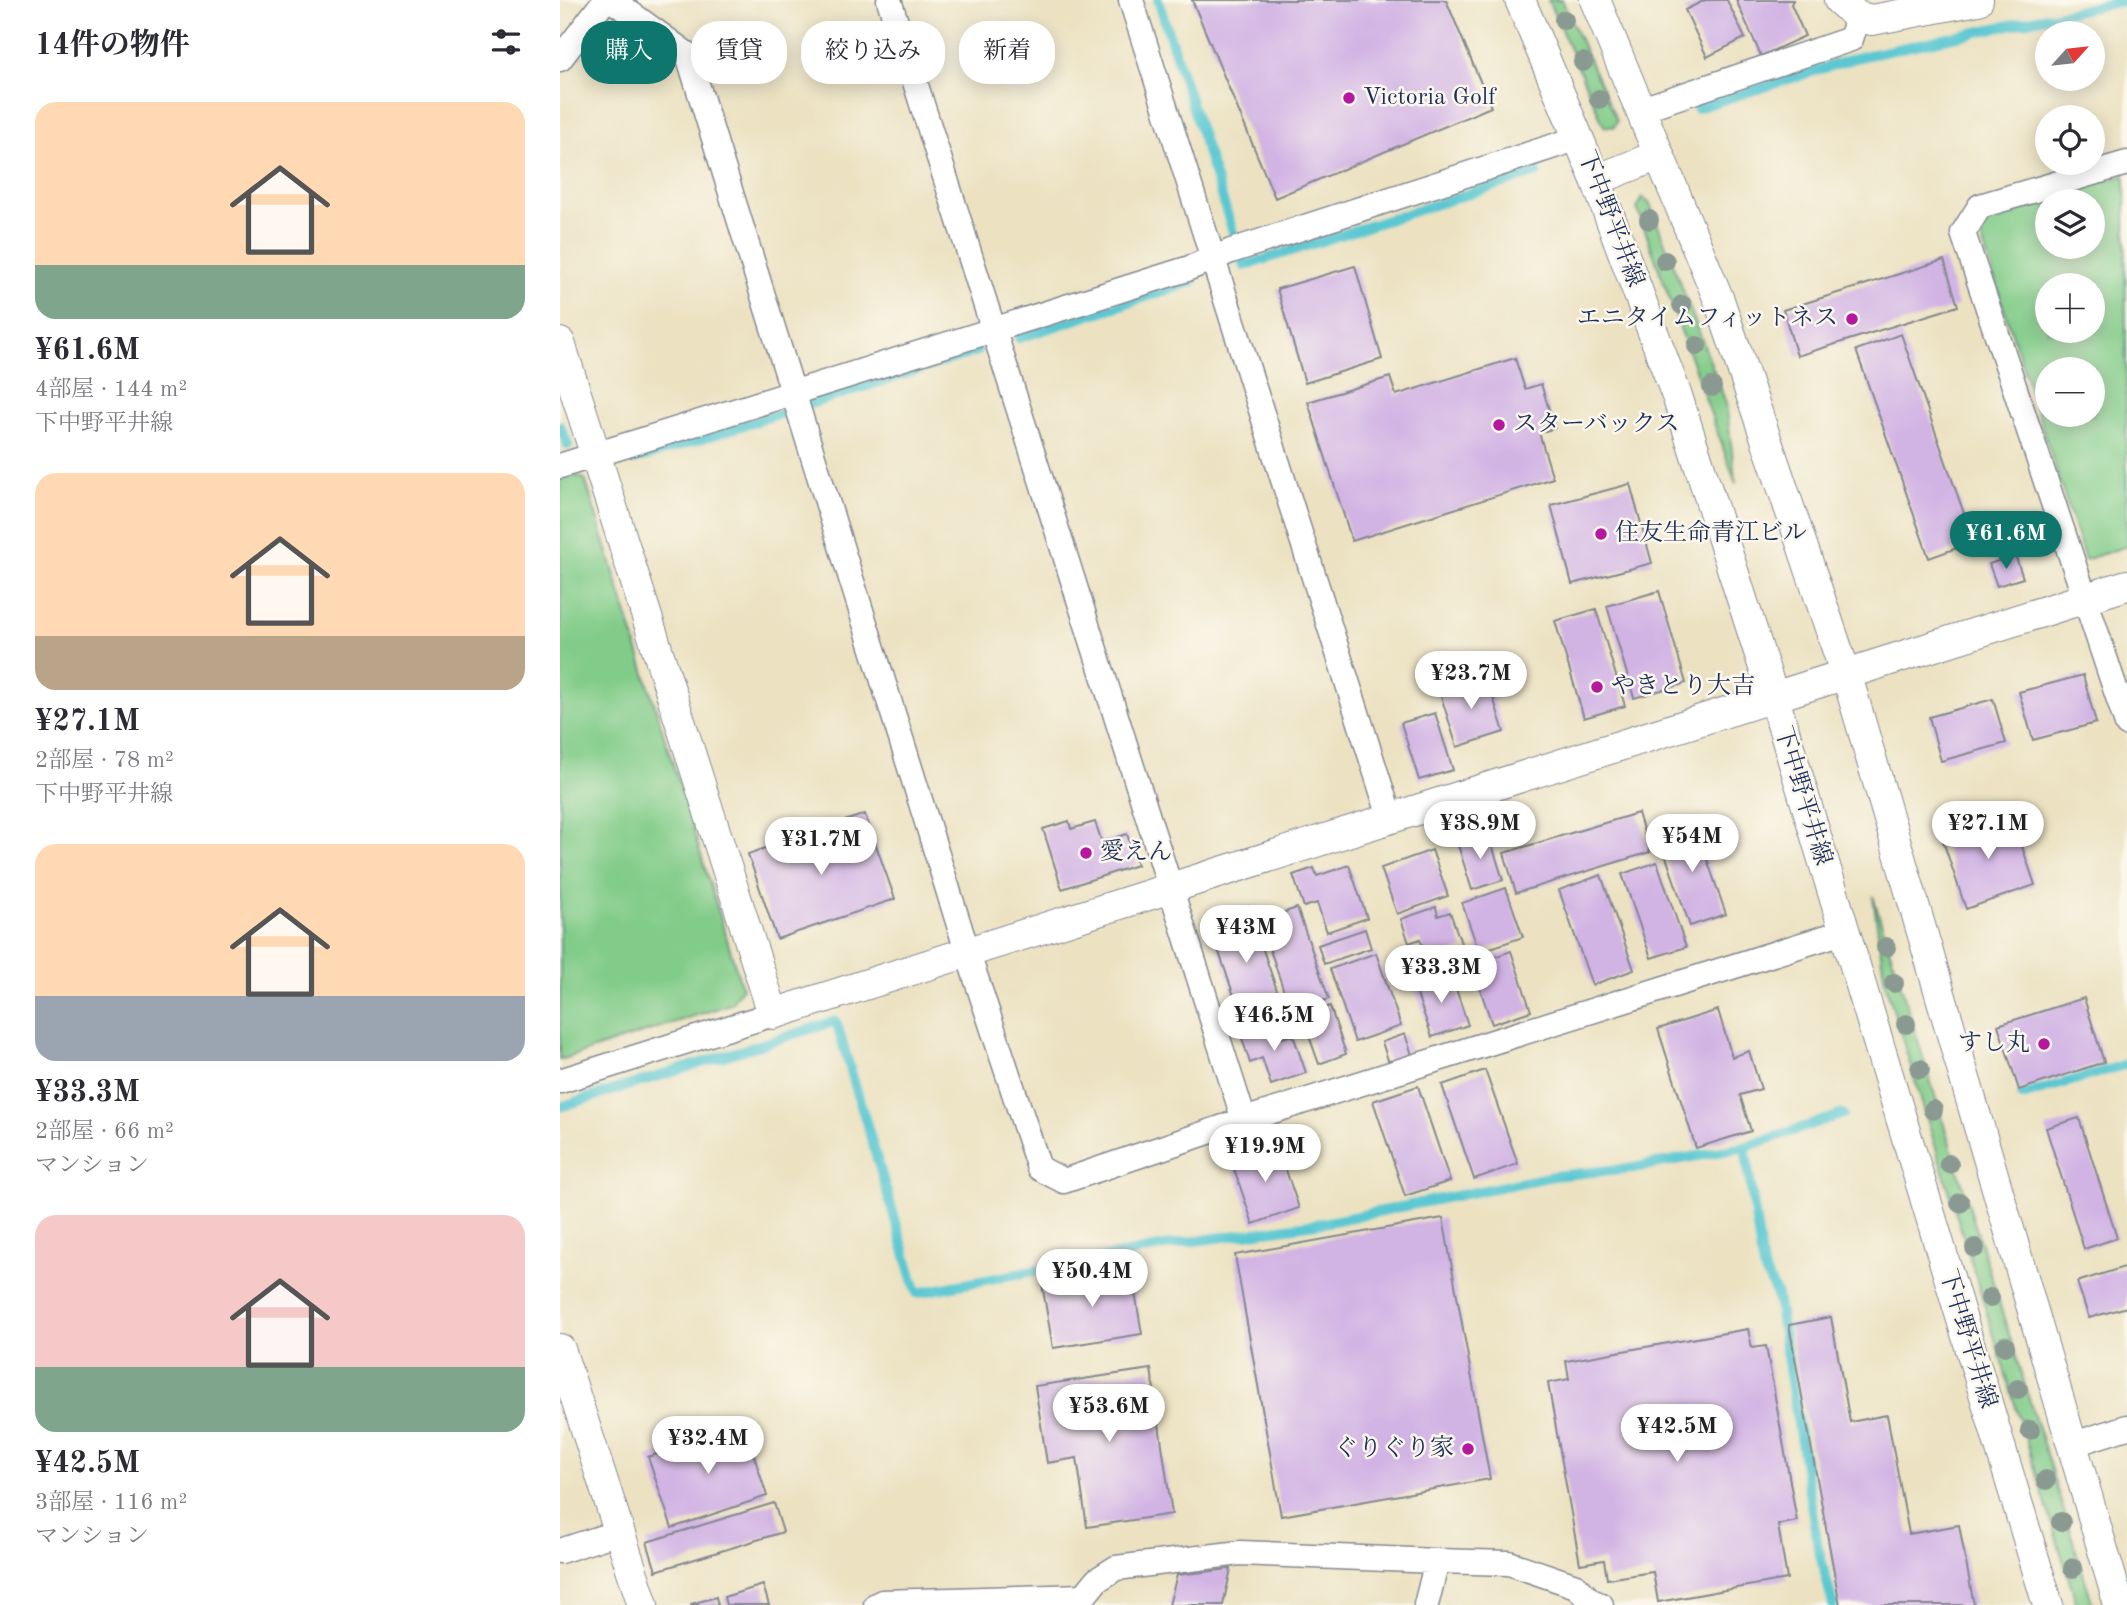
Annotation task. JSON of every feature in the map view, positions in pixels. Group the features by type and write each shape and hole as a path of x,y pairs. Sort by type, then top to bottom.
{"street":[{"path":"560,59 605,0"},
{"path":"612,0 688,55 968,954 1040,1168 1064,1181 1244,1120 1843,932"},
{"path":"889,0 1244,1120"},
{"path":"1131,0 1230,251 1390,817"},
{"name":"下中野平井線","path":"1520,0 1596,180 1678,399 1772,697 2048,1605"},
{"path":"1595,0 1719,300 1846,675 2119,1605"},
{"path":"1642,109 1851,39 1849,9 1886,19 1978,0"},
{"path":"560,466 796,402 993,330 1579,138"},
{"path":"1596,180 1660,155"},
{"path":"2127,163 1980,206 1963,233 2127,723"},
{"path":"560,343 773,1014"},
{"path":"560,1082 2127,585"},
{"path":"560,1349 643,1605"},
{"path":"2071,1445 2127,1427"},
{"path":"560,1551 619,1532"},
{"path":"876,1605 882,1602 1083,1600 1097,1580 1116,1568 1240,1553 1509,1563 1576,1586 1591,1601 1601,1605"},
{"path":"1426,1605 1437,1561"}],"green space":[{"path":"1548,0 1562,0 1617,121 1614,127 1604,126"},
{"path":"2125,175 2127,546 2085,560 2042,427 2105,427 2105,357 2035,357 2035,405 1980,234 1991,216 2035,203 2035,259 2105,259 2105,189 2079,189"},
{"path":"1642,197 1650,204 1726,403 1736,484 1637,208"},
{"path":"568,473 585,479 742,988 731,1004 560,1060 560,476"},
{"path":"1873,896 2093,1605 2077,1605 1885,983"}],"building":[{"path":"1192,0 1446,0 1491,107 1275,198"},
{"path":"1705,0 1727,0 1745,38 1707,57 1685,10"},
{"path":"1736,0 1793,0 1791,4 1805,36 1761,56"},
{"path":"1944,260 1958,306 1797,356 1783,310"},
{"path":"1355,266 1382,359 1305,383 1277,289"},
{"path":"1901,334 1974,542 1929,558 1856,350"},
{"path":"1515,358 1525,389 1541,384 1555,428 1539,433 1553,478 1352,541 1308,402 1390,377 1396,395"},
{"name":"住友生命青江ビル","path":"1630,484 1652,563 1572,584 1551,505"},
{"path":"2015,555 2023,578 1997,586 1989,564"},
{"path":"1659,591 1686,683 1634,698 1607,606"},
{"path":"1596,609 1625,706 1584,718 1555,621"},
{"path":"1486,675 1504,732 1457,747 1439,690"},
{"path":"2083,675 2096,723 2033,740 2019,692"},
{"path":"1993,699 2006,743 1941,761 1929,717"},
{"path":"1435,713 1453,770 1419,780 1401,723"},
{"path":"1638,813 1650,852 1516,893 1504,853"},
{"path":"865,814 895,899 777,939 748,854"},
{"path":"2011,814 2035,885 1966,909 1942,838"},
{"path":"1069,821 1071,829 1095,822 1102,842 1127,834 1137,865 1062,889 1043,829"},
{"path":"1694,822 1726,914 1690,926 1658,834"},
{"path":"1488,832 1503,880 1472,890 1457,842"},
{"path":"1432,850 1448,896 1397,914 1381,868"},
{"path":"1657,862 1686,947 1651,958 1622,874"},
{"path":"1349,865 1367,918 1327,932 1317,903 1304,907 1293,875 1314,868 1317,876"},
{"path":"1601,875 1634,970 1592,985 1559,890"},
{"path":"1506,888 1523,937 1479,952 1462,903"},
{"path":"1248,906 1284,1011 1244,1025 1208,920"},
{"path":"1436,907 1438,916 1450,912 1463,949 1428,961 1420,939 1409,943 1401,919"},
{"path":"1297,908 1329,999 1291,1012 1260,920"},
{"path":"1365,929 1371,948 1324,964 1318,945"},
{"path":"1511,951 1531,1011 1492,1024 1472,965"},
{"path":"1376,953 1401,1026 1355,1042 1330,969"},
{"path":"1451,974 1468,1025 1432,1037 1414,986"},
{"path":"2084,998 2104,1062 2019,1090 1998,1025"},
{"path":"1330,1006 1346,1054 1319,1064 1302,1016"},
{"path":"1718,1010 1732,1057 1749,1051 1761,1089 1740,1095 1751,1131 1696,1148 1658,1029"},
{"path":"1276,1023 1282,1038 1293,1035 1306,1073 1271,1085 1262,1058 1250,1063 1241,1035"},
{"path":"1405,1034 1412,1055 1389,1063 1382,1042"},
{"path":"1485,1070 1518,1164 1474,1179 1442,1085"},
{"path":"1418,1086 1450,1181 1405,1196 1373,1101"},
{"path":"2079,1118 2117,1238 2084,1249 2046,1128"},
{"path":"1277,1144 1299,1208 1253,1224 1231,1160"},
{"path":"1443,1218 1490,1479 1281,1516 1235,1255"},
{"path":"2127,1266 2127,1307 2089,1318 2077,1282"},
{"path":"1131,1269 1142,1334 1053,1348 1042,1284"},
{"path":"1831,1317 1850,1422 1887,1415 1909,1534 1959,1525 1974,1605 1840,1605 1789,1325"},
{"path":"1748,1329 1752,1348 1766,1346 1797,1521 1778,1525 1787,1579 1658,1602 1653,1572 1607,1579 1604,1560 1580,1564 1548,1383 1569,1379 1566,1361"},
{"path":"1151,1369 1172,1514 1087,1527 1077,1458 1047,1463 1035,1386"},
{"path":"744,1425 767,1496 672,1528 648,1457"},
{"path":"774,1503 783,1532 656,1571 647,1542"},
{"path":"1231,1569 1223,1605 1169,1605 1177,1575"},
{"path":"763,1585 769,1605 726,1605 724,1597"},
{"path":"716,1597 718,1605 691,1605 691,1604"}],"waterway":[{"path":"1158,0 1244,266 1537,172"},
{"path":"1697,108 1859,57 2127,0"},
{"path":"1019,338 1192,282"},
{"path":"634,460 977,351"},
{"path":"560,426 568,445"},
{"path":"560,1107 836,1021 917,1293 1181,1243 1323,1223 1553,1176 1633,1168 1745,1147 1843,1114"},
{"path":"2022,1096 2127,1064"},
{"path":"1745,1147 1763,1268 1777,1295 1818,1547 1833,1605"}],"place":[{"name":"Victoria Golf","path":"1349,98"},
{"name":"エニタイムフィットネス","path":"1852,319"},
{"name":"スターバックス","path":"1499,425"},
{"name":"住友生命青江ビル","path":"1601,534"},
{"name":"やきとり大吉","path":"1597,687"},
{"name":"愛えん","path":"1086,853"},
{"name":"すし丸","path":"2044,1044"},
{"name":"ぐりぐり家","path":"1468,1449"}]}
